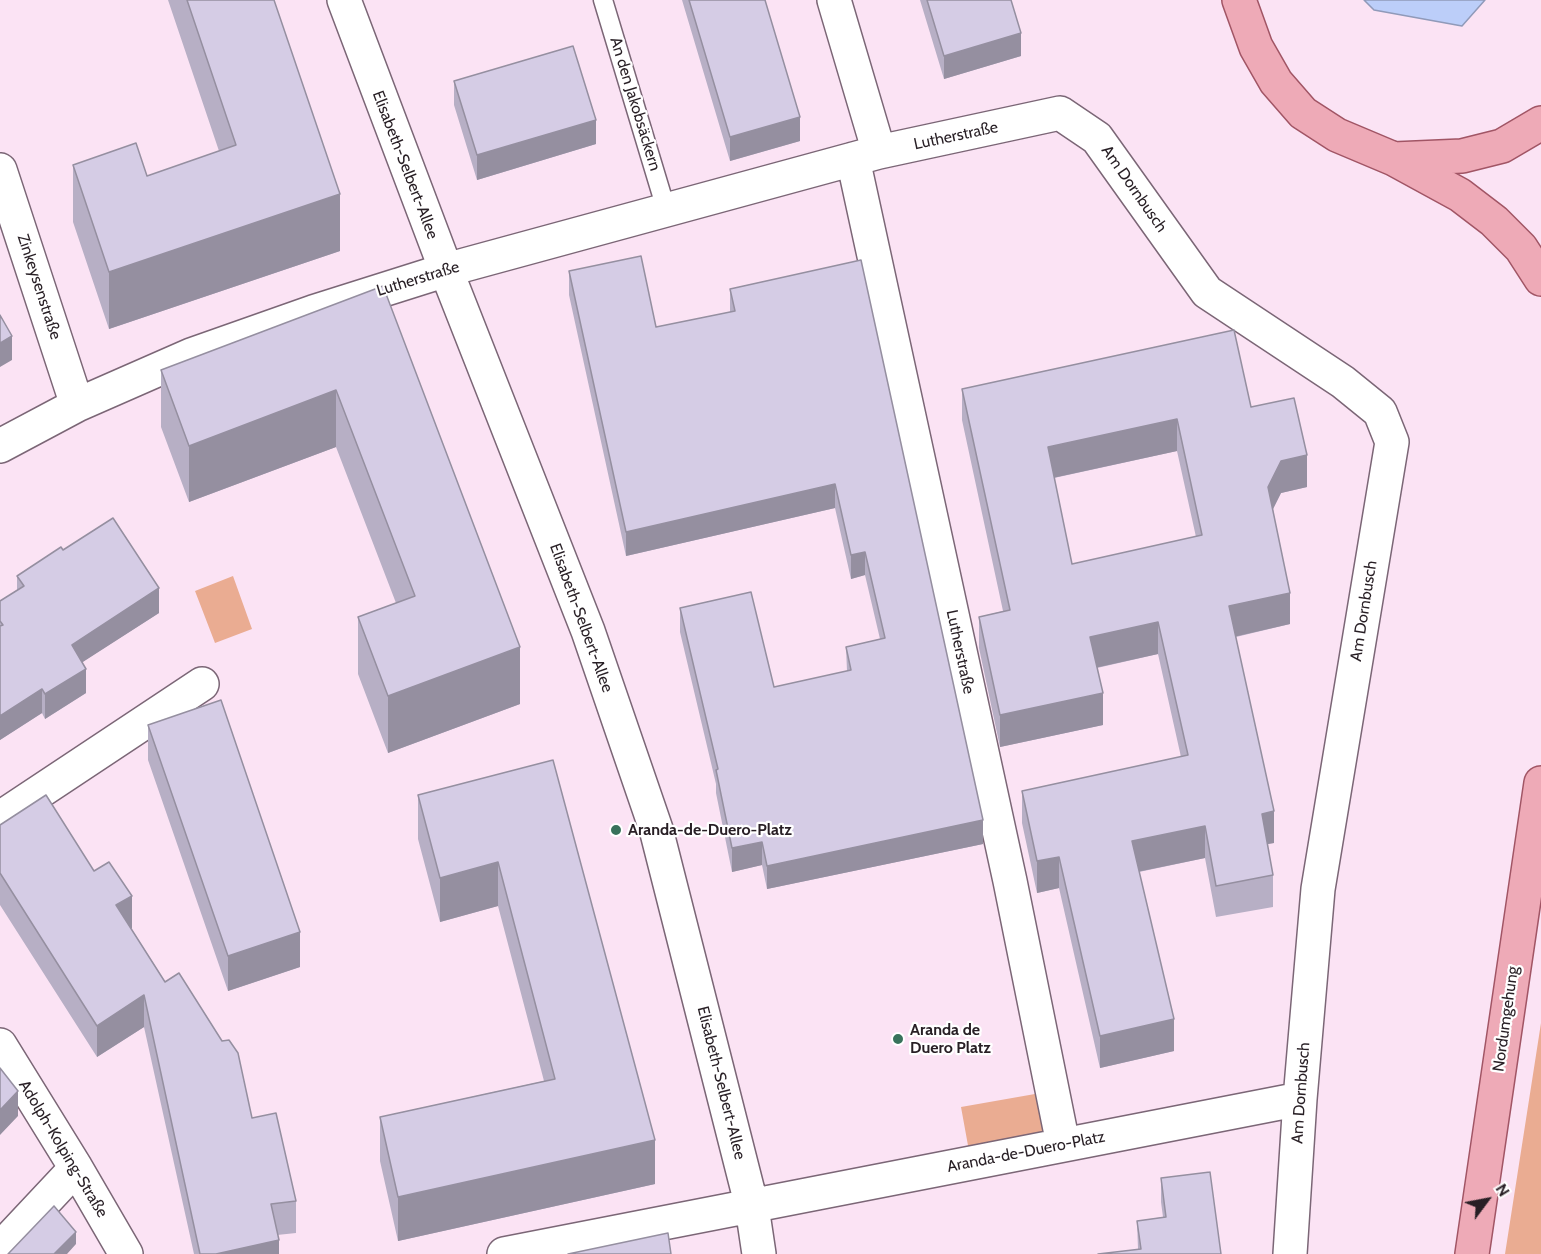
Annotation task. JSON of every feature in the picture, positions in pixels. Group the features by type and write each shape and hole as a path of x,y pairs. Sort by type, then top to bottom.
{"main road":[{"path":"1239,0 1256,47 1276,82 1303,113 1337,135 1394,159 1460,195 1494,221 1521,248 1541,279"},
{"path":"1394,159 1462,156 1502,146 1541,123"},
{"name":"Nordumgehung","path":"1472,1254 1541,783"}],"street":[{"name":"Elisabeth-Selbert-Allee","path":"344,0 446,270 588,631 656,829 752,1207 759,1254"},
{"path":"834,0 866,156"},
{"name":"Lutherstraße","path":"0,446 77,405 191,355 313,312 446,270 866,156 1060,113"},
{"name":"Am Dornbusch","path":"1060,113 1098,138 1208,292 1342,382 1380,412 1392,442 1320,873 1300,1099 1290,1254"},
{"name":"Lutherstraße","path":"866,156 1063,1144"},
{"name":"Zinkeysenstraße","path":"0,170 77,405"},
{"path":"0,818 202,684"},
{"name":"Adolph-Kolping-Straße","path":"0,1045 126,1254"},
{"name":"Aranda-de-Duero-Platz","path":"752,1207 1300,1099"},
{"path":"0,1249 76,1168"},
{"path":"504,1254 752,1207"}],"lane":[{"name":"An den Jakobsäckern","path":"603,0 666,209"}],"shaded area":[{"path":"233,576 252,629 215,643 195,591"},
{"path":"1541,1023 1541,1254 1505,1254"},
{"path":"1052,1091 1062,1141 971,1162 961,1107"}],"water":[{"path":"1364,0 1485,0 1462,26 1374,10"}],"building":[{"path":"187,0 274,0 340,194 109,272 73,165 136,143 147,176 236,145"},
{"path":"689,0 765,0 800,117 730,137"},
{"path":"927,0 1011,0 1021,33 944,56"},
{"path":"573,46 596,120 477,155 454,81"},
{"path":"641,256 656,327 735,311 730,289 861,260 983,820 767,866 762,842 732,848 716,770 718,769 680,608 751,592 774,687 851,670 846,647 885,638 865,552 851,555 835,484 626,532 569,271"},
{"path":"383,286 520,647 388,696 358,617 415,596 336,390 189,446 161,370"},
{"path":"0,315 12,336 0,343"},
{"path":"1234,330 1251,407 1294,398 1307,455 1281,461 1268,487 1290,593 1229,606 1274,811 1262,814 1273,875 1216,886 1205,826 1132,841 1174,1019 1100,1036 1059,857 1037,861 1022,791 1188,755 1158,622 1090,637 1103,693 1000,715 979,617 1010,610 962,389","holes":["1177,419 1202,535 1072,564 1048,447"]},
{"path":"113,518 159,588 72,645 86,669 45,694 42,689 0,716 0,626 3,625 0,621 0,601 24,586 17,576 61,547 63,550"},
{"path":"221,700 300,932 228,956 148,725"},
{"path":"553,760 655,1140 398,1197 380,1117 555,1079 498,862 440,878 418,795"},
{"path":"46,795 94,871 109,862 132,896 116,905 165,982 179,973 222,1041 229,1040 238,1053 252,1118 276,1113 296,1201 271,1204 279,1240 216,1254 200,1254 144,995 97,1026 0,873 0,825"},
{"path":"0,1068 18,1091 0,1110"},
{"path":"1210,1172 1221,1254 1098,1254 1141,1249 1137,1221 1166,1217 1161,1178"},
{"path":"54,1206 76,1232 54,1254 8,1254"},
{"path":"668,1233 671,1254 568,1254"}],"place":[{"name":"Aranda-de-Duero-Platz","path":"616,830"},
{"name":"Aranda de Duero Platz","path":"898,1039"}]}
